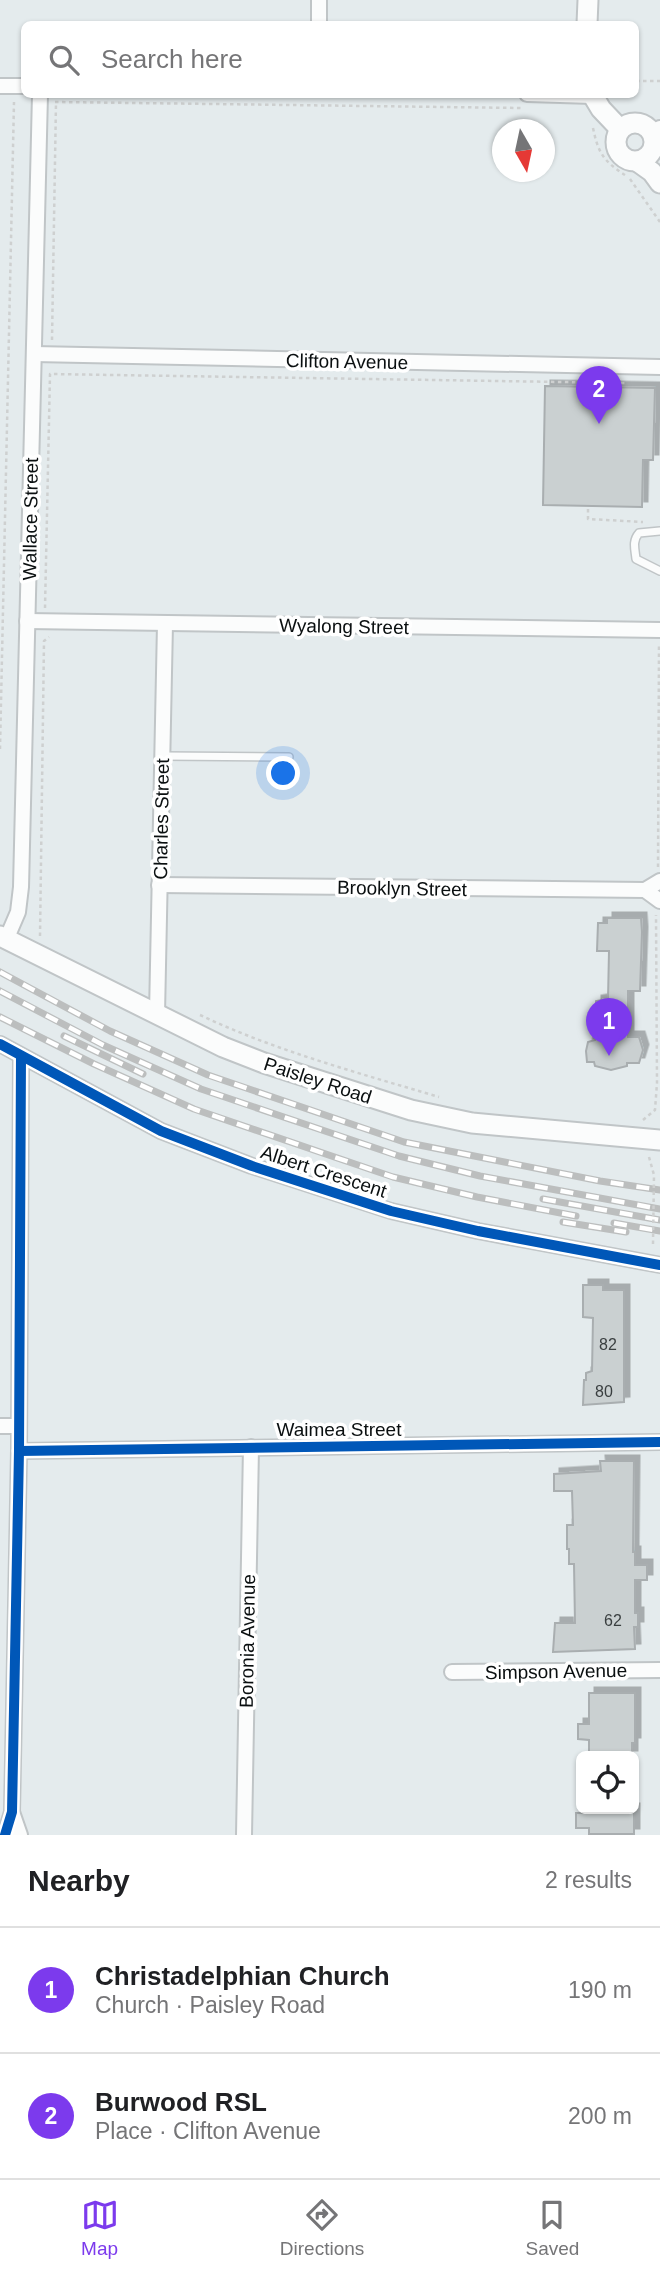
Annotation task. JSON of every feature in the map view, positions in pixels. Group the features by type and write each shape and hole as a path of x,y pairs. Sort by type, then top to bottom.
{"main road":[{"path":"587,21 588,0"},
{"path":"595,98 610,120 620,128"},
{"path":"638,162 648,156 656,141 644,125 631,123 620,128 615,139 617,151 626,159 638,162 652,172 660,183"},
{"name":"Paisley Road","path":"6,933 157,1014 223,1047 264,1063 411,1110 472,1123 654,1147"}],"street":[{"path":"319,0 319,21"},
{"path":"0,86 21,86"},
{"name":"Wallace Street","path":"6,933 18,912 21,887 40,98"},
{"path":"524,101 558,98"},
{"name":"Clifton Avenue","path":"34,354 660,367"},
{"name":"Wyalong Street","path":"27,621 659,630"},
{"name":"Charles Street","path":"157,1014 165,624"},
{"name":"Brooklyn Street","path":"159,885 655,891"},
{"name":"Albert Crescent","path":"0,1044 161,1131 252,1166 378,1207 478,1231 660,1265"},
{"path":"5,1835 12,1812 19,1451 21,1056"},
{"path":"0,1426 19,1426"},
{"name":"Waimea Street","path":"19,1451 660,1442"},
{"name":"Boronia Avenue","path":"244,1835 251,1447"},
{"name":"Simpson Avenue","path":"452,1672 660,1670"},
{"path":"12,1812 20,1835"}],"lane":[{"path":"660,531 639,533 634,538 634,547 636,559 660,571"},
{"path":"162,755 289,757"}],"path":[{"path":"639,81 660,81"},
{"path":"52,345 55,102 524,101"},
{"path":"0,749 14,102"},
{"path":"592,120 599,151 611,166 628,177 660,222"},
{"path":"45,611 50,374 632,383"},
{"path":"589,509 588,520 641,520 645,523"},
{"path":"641,1121 655,1110 659,630"},
{"path":"6,933 40,936 44,641 53,634"},
{"path":"198,1013 231,1029 343,1068 439,1097"},
{"path":"653,1244 654,1147"}],"building":[{"path":"545,386 655,388 653,460 643,460 642,507 543,505"},
{"path":"607,918 641,918 642,932 640,991 628,991 628,1037 639,1037 643,1050 639,1063 627,1063 627,1066 611,1070 595,1066 594,1062 587,1062 586,1051 588,1042 595,1040 596,1001 608,999 609,951 597,951 598,923 607,923"},
{"path":"583,1285 603,1285 603,1290 624,1290 624,1402 583,1405 584,1380 586,1373 592,1371 593,1318 583,1317"},
{"path":"600,1461 634,1461 633,1552 635,1565 647,1565 647,1580 635,1580 635,1613 638,1613 638,1627 634,1627 635,1649 553,1652 555,1623 575,1623 574,1564 569,1564 567,1549 567,1525 573,1525 572,1491 554,1491 554,1474 601,1471"},
{"path":"589,1693 635,1693 635,1743 632,1743 632,1751 589,1751 589,1740 578,1739 578,1724 589,1724"},
{"path":"576,1814 634,1814 634,1834 589,1834 589,1828 576,1828"}],"railway":[{"path":"0,972 110,1031 208,1075 404,1142 600,1181 660,1190"},
{"path":"0,991 103,1045 201,1089 399,1156 480,1176 660,1209"},
{"path":"0,1017 94,1064 194,1109 393,1177 576,1216"},
{"path":"64,1036 143,1074"},
{"path":"543,1199 660,1220"},
{"path":"563,1222 626,1232"},
{"path":"614,1223 660,1231"}],"cycle path":[{"path":"0,1044 161,1131 252,1166 391,1211 478,1231 660,1265"},
{"path":"5,1835 12,1812 19,1451 21,1056"},
{"path":"19,1451 660,1442"}],"place":[{"name":"Burwood RSL","path":"599,424"},
{"name":"Christadelphian Church","path":"609,1056"}]}
